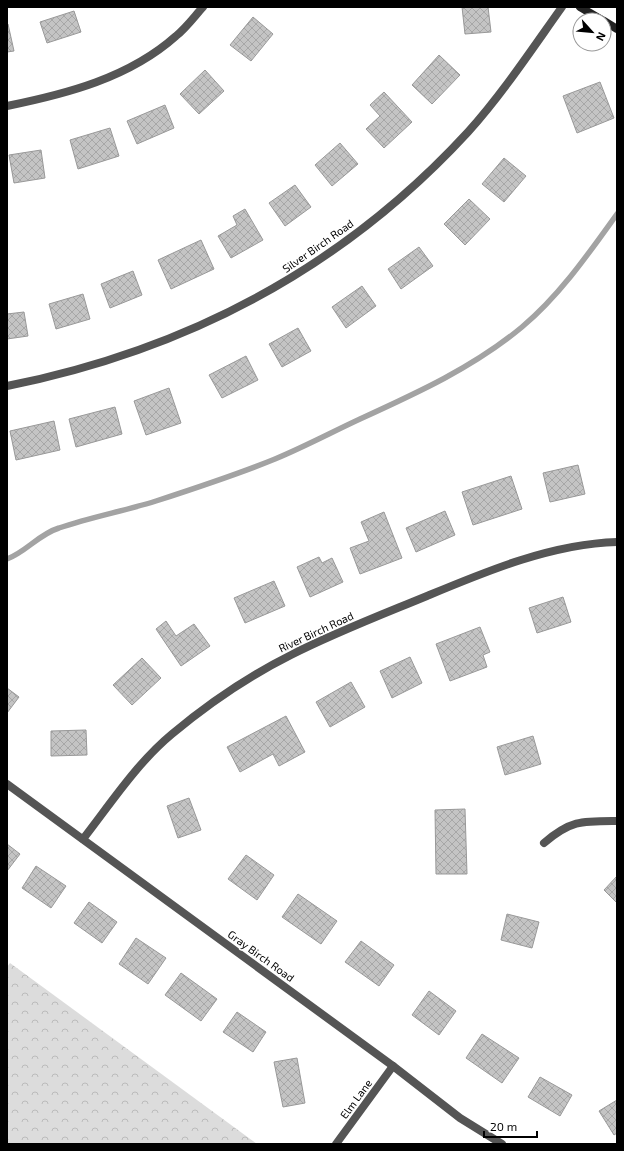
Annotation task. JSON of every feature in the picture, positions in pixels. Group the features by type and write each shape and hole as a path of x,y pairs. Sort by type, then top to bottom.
{"street":[{"path":"7,106 81,88 125,70 176,37 203,7"},
{"name":"Silver Birch Road","path":"7,386 93,366 186,333 279,285 316,262 397,200 463,136 500,92 562,7"},
{"name":"River Birch Road","path":"83,840 155,750 173,734 216,702 271,666 381,615 499,568 585,545 617,542"},
{"name":"Gray Birch Road","path":"7,784 393,1066 460,1118 502,1144"},
{"path":"544,843 558,831 571,824 585,821 617,821"},
{"name":"Elm Lane","path":"336,1144 393,1066"}],"green space":[{"path":"10,963 257,1144 7,1144 7,967"}],"building":[{"path":"462,7 488,7 491,32 465,34"},
{"path":"74,11 81,32 47,43 40,22"},
{"path":"253,17 273,34 251,61 230,45"},
{"path":"8,24 14,51 7,52 7,25"},
{"path":"439,55 460,75 432,104 412,85"},
{"path":"205,70 224,91 199,114 180,94"},
{"path":"600,82 614,118 577,133 563,96"},
{"path":"384,92 412,122 384,148 366,129 380,116 370,105"},
{"path":"165,105 174,128 137,144 127,121"},
{"path":"110,128 119,156 78,169 70,140"},
{"path":"340,143 358,164 332,186 315,165"},
{"path":"41,150 45,178 14,183 9,155"},
{"path":"504,158 526,176 504,202 482,184"},
{"path":"295,185 311,207 285,226 269,203"},
{"path":"469,199 490,219 465,245 444,224"},
{"path":"245,209 263,240 231,258 218,236 237,225 233,216"},
{"path":"201,240 214,269 171,289 158,260"},
{"path":"419,247 433,266 401,289 388,269"},
{"path":"133,271 142,295 110,308 101,284"},
{"path":"362,286 376,306 346,328 332,307"},
{"path":"83,294 90,319 56,329 49,304"},
{"path":"24,312 28,336 7,339 7,314"},
{"path":"298,328 311,351 282,367 269,344"},
{"path":"246,356 258,380 222,398 209,375"},
{"path":"169,388 181,423 146,435 134,401"},
{"path":"115,407 122,434 76,447 69,419"},
{"path":"54,421 60,450 16,460 10,431"},
{"path":"578,465 585,494 550,502 543,473"},
{"path":"511,476 522,509 473,525 462,492"},
{"path":"445,511 455,535 416,552 406,528"},
{"path":"384,512 402,558 360,574 350,548 369,541 361,522"},
{"path":"319,557 322,563 332,558 343,582 310,597 297,567"},
{"path":"274,581 285,606 245,623 234,598"},
{"path":"563,597 571,622 537,633 529,608"},
{"path":"166,621 176,636 194,624 210,646 181,666 156,629"},
{"path":"480,627 490,652 483,655 487,667 450,681 436,644"},
{"path":"410,657 422,683 392,698 380,671"},
{"path":"142,658 161,678 132,705 113,685"},
{"path":"351,682 365,707 330,727 316,702"},
{"path":"7,688 19,697 7,713"},
{"path":"286,716 305,752 279,766 273,754 240,772 227,747"},
{"path":"86,730 87,755 51,756 51,731"},
{"path":"533,736 541,764 505,775 497,747"},
{"path":"189,798 201,830 178,838 167,806"},
{"path":"465,809 467,874 436,874 435,810"},
{"path":"7,844 20,854 7,871"},
{"path":"246,855 274,875 257,900 228,879"},
{"path":"36,866 66,886 51,908 22,888"},
{"path":"617,876 617,903 604,890"},
{"path":"298,894 337,921 321,944 282,917"},
{"path":"89,902 117,922 102,943 74,923"},
{"path":"507,914 539,922 532,948 501,940"},
{"path":"136,938 166,958 148,984 119,964"},
{"path":"361,941 394,965 379,986 345,962"},
{"path":"181,973 217,999 201,1021 165,995"},
{"path":"429,991 456,1011 439,1035 412,1015"},
{"path":"237,1012 266,1032 253,1052 223,1032"},
{"path":"482,1034 519,1058 502,1083 466,1058"},
{"path":"297,1058 305,1103 283,1107 274,1062"},
{"path":"540,1077 572,1095 560,1116 528,1097"},
{"path":"617,1100 617,1133 614,1135 599,1111"}],"waterway":[{"path":"7,559 14,556 45,534 59,528 156,501 231,476 297,450 403,399 465,367 504,341 536,315 573,273 617,214"}]}
